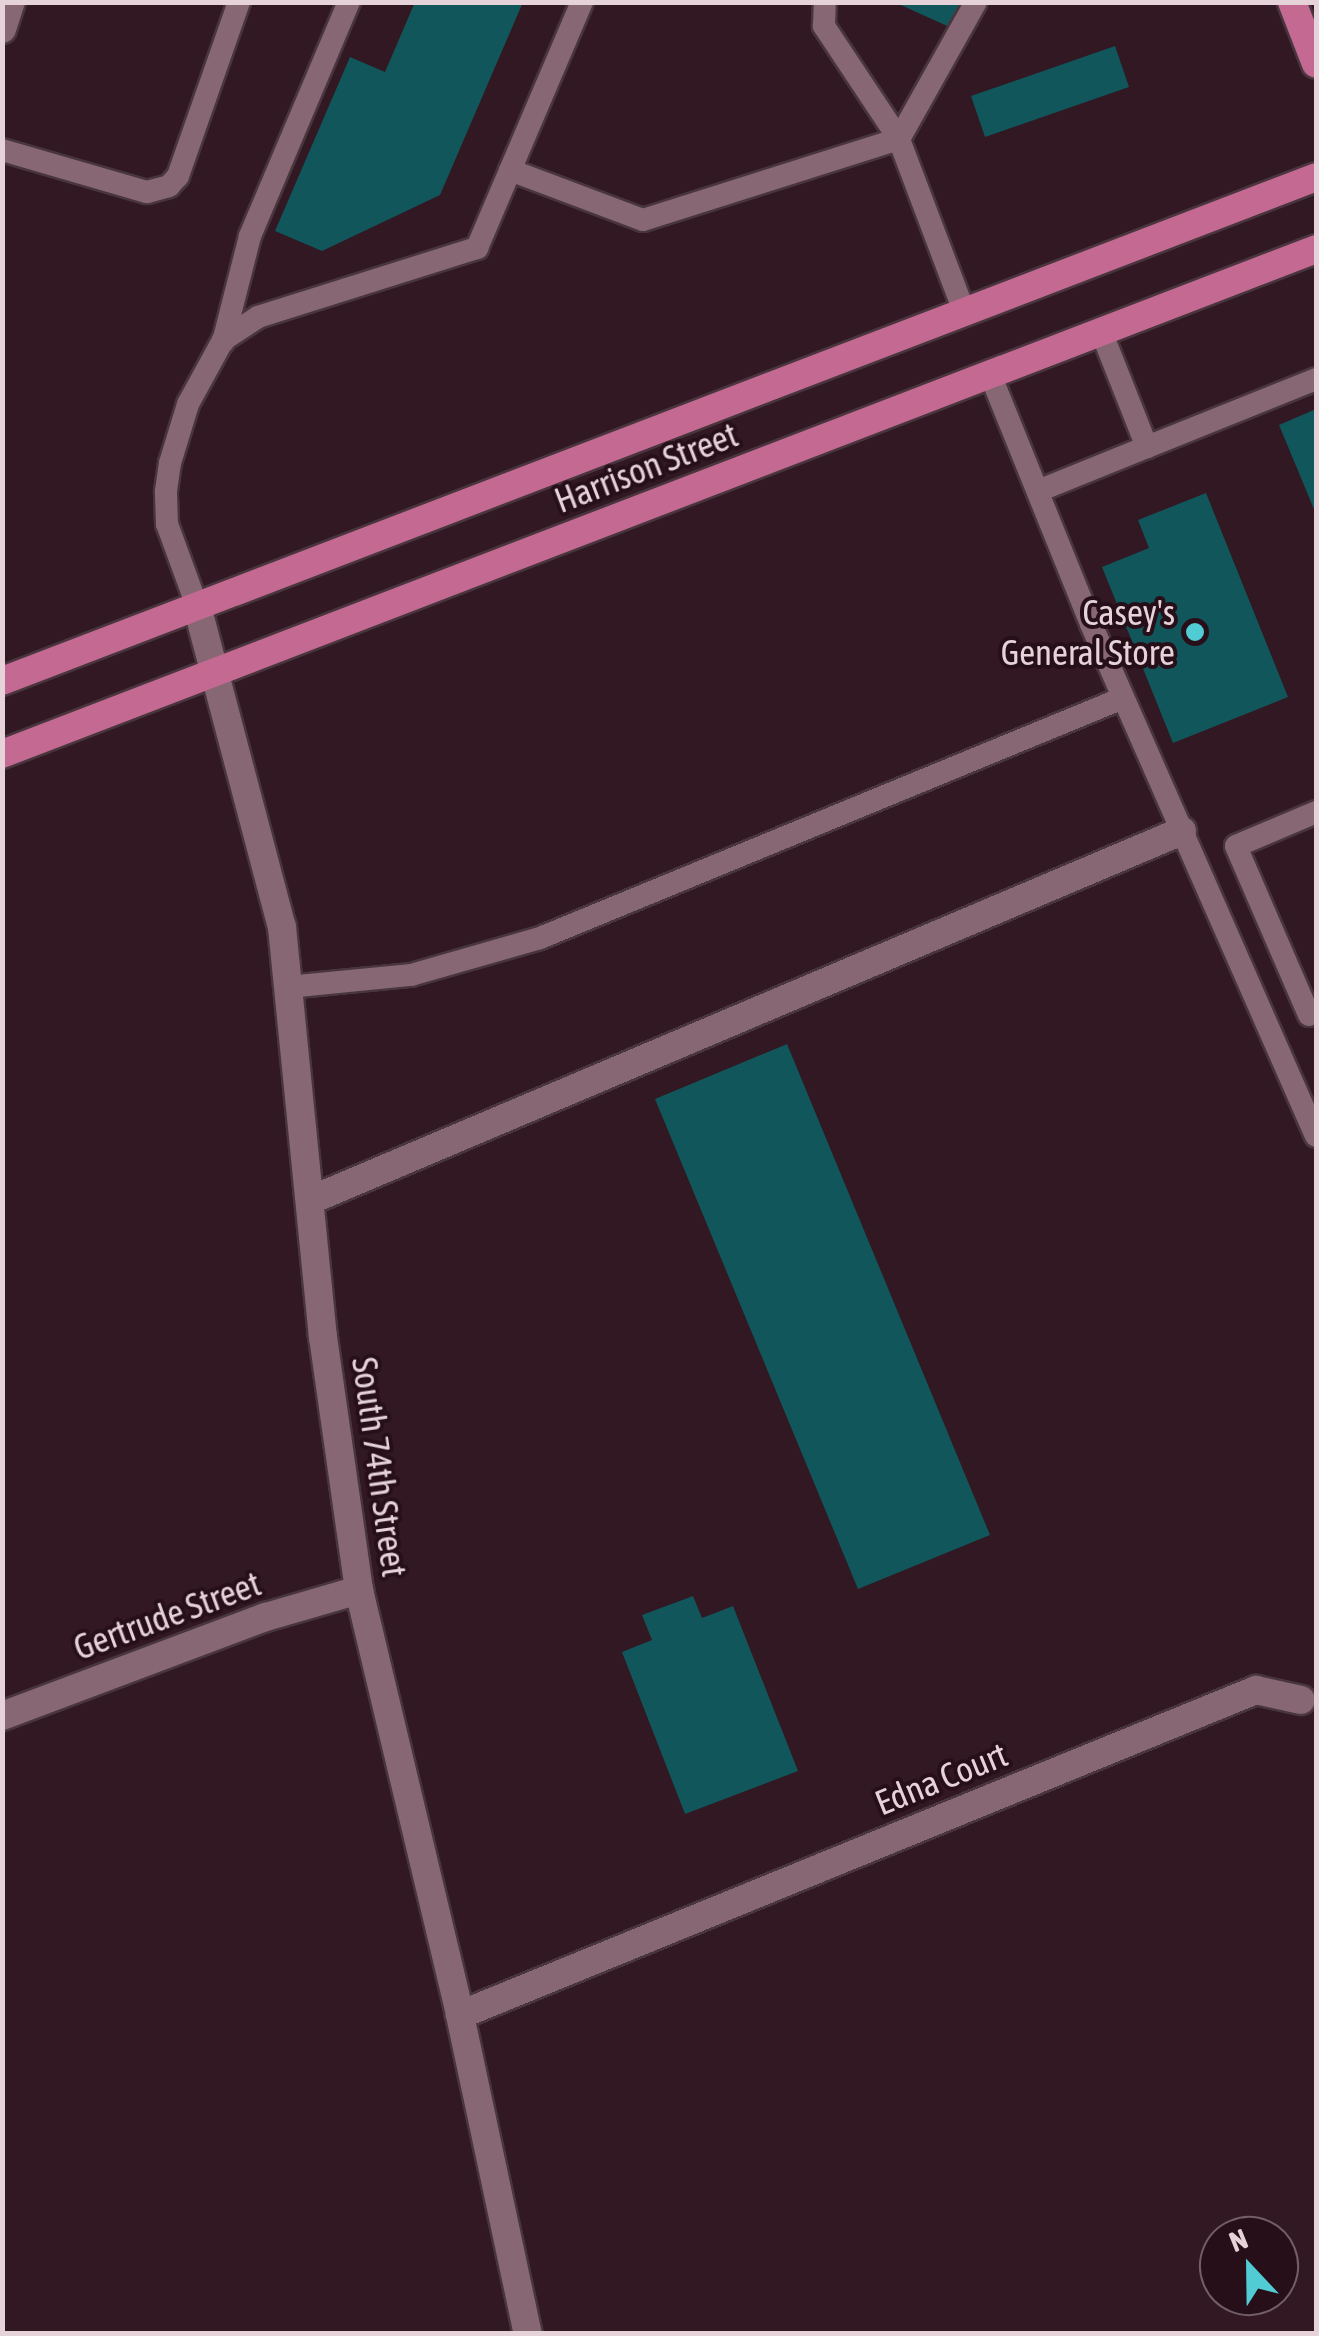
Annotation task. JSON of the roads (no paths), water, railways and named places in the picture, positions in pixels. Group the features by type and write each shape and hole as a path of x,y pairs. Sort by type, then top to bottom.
{"main road":[{"path":"1292,2 1316,64"},
{"name":"Harrison Street","path":"2,681 1316,177"},
{"name":"Harrison Street","path":"2,754 1316,248"}],"street":[{"path":"2,29 11,2"},
{"name":"South 74th Street","path":"197,606 279,913 323,1338 359,1590 460,2014 528,2334"},
{"path":"311,1200 1182,831"},
{"name":"Gertrude Street","path":"2,1716 266,1617 359,1590"},
{"name":"Edna Court","path":"460,2014 1256,1690 1301,1700"}],"lane":[{"path":"2,150 146,192 169,186 178,176 239,2"},
{"path":"197,606 167,524 170,463 188,404 223,342 250,236 349,2"},
{"path":"223,342 258,317 476,248 582,2"},
{"path":"825,2 824,26 899,139 965,314"},
{"path":"510,170 644,220 899,139 976,2"},
{"path":"1101,331 1147,447"},
{"path":"990,374 1123,698 1316,1136"},
{"path":"1038,491 1316,379"},
{"path":"288,987 411,975 540,938 1123,698"},
{"path":"1271,1028 1313,1014 1236,846 1316,812"}],"place":[{"name":"Casey's General Store","path":"1195,632"}]}
